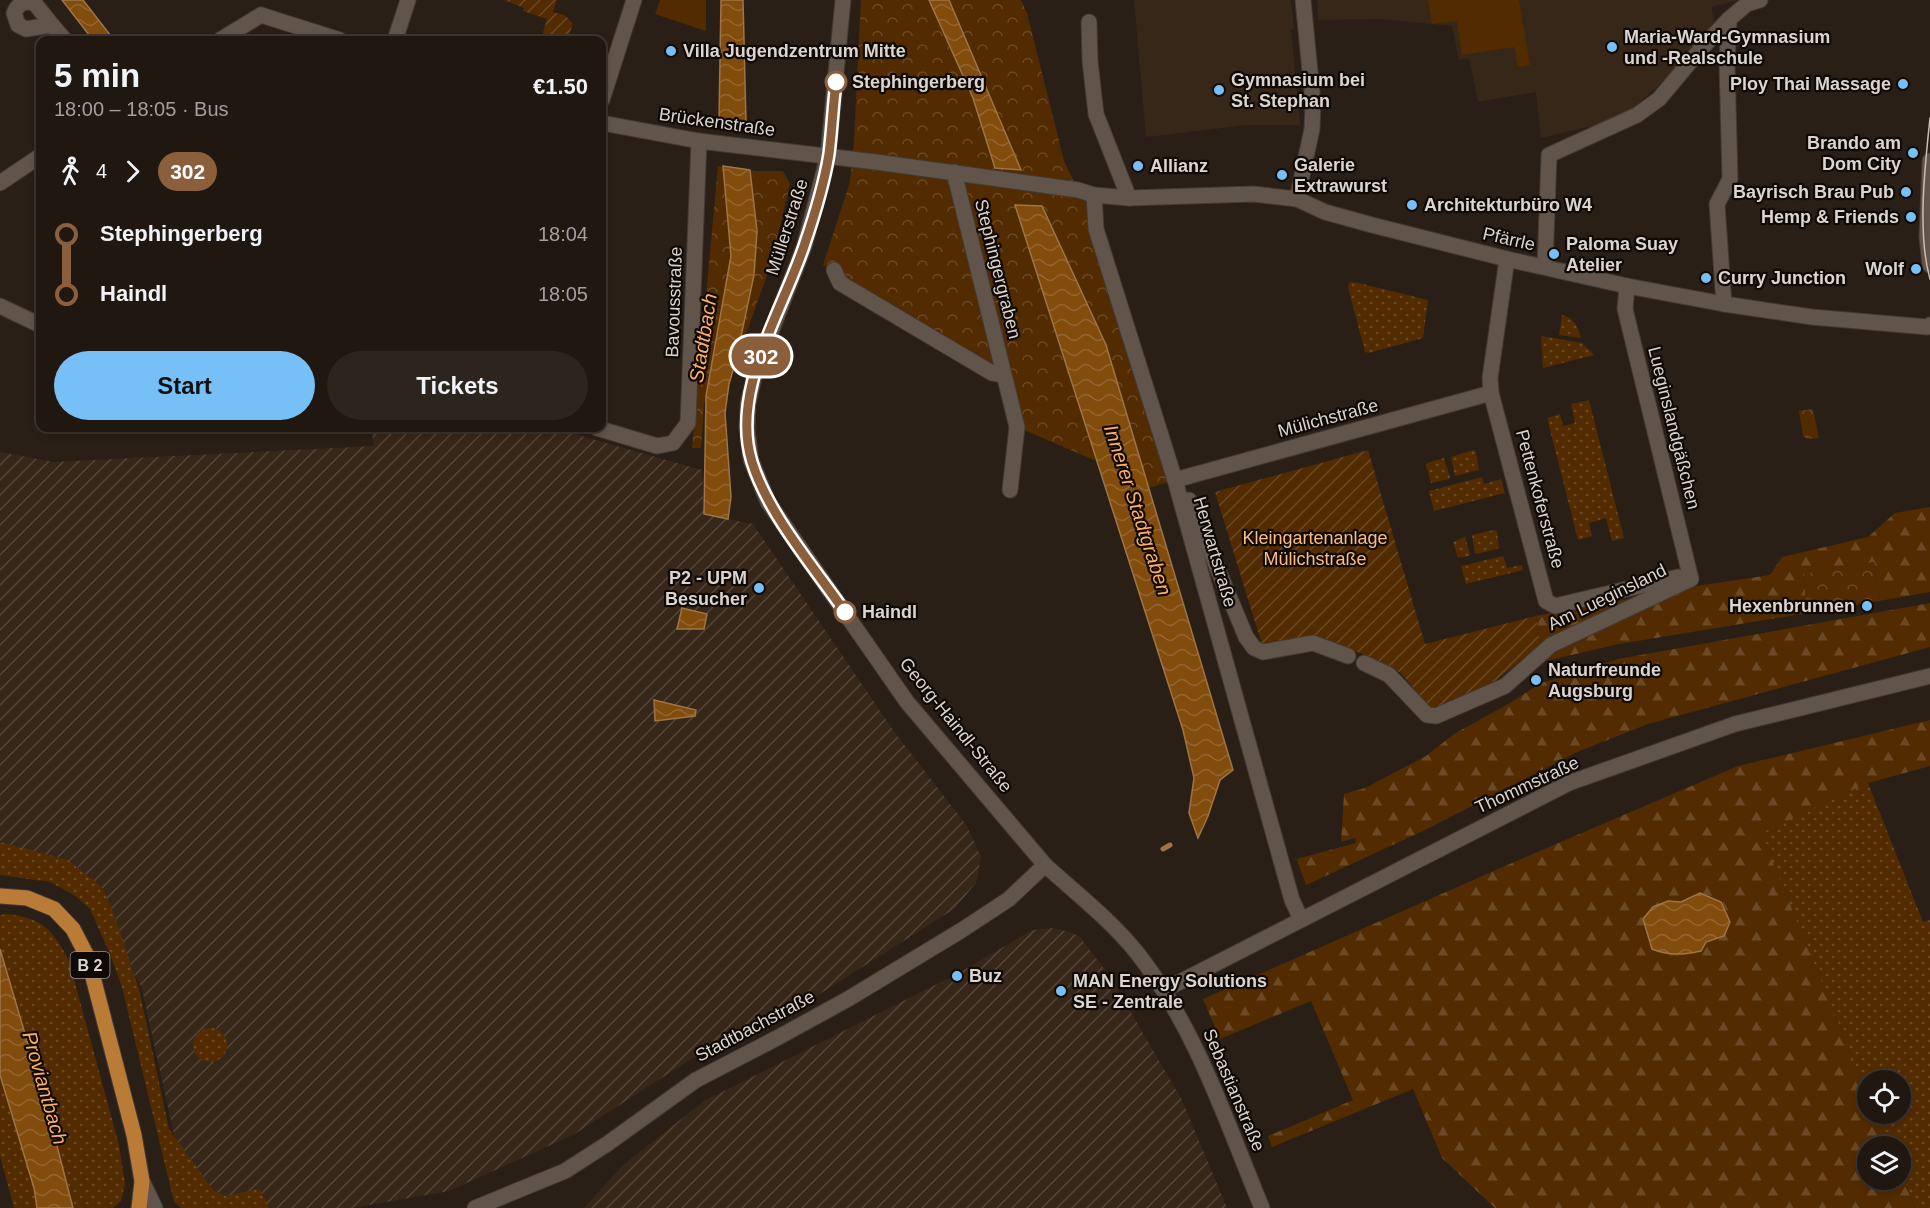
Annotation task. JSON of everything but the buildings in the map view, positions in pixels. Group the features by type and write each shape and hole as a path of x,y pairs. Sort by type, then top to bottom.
{"main road":[{"name":"B 2","path":"0,896 27,898 54,909 73,929 88,958 134,1135 142,1180 140,1208"}],"street":[{"path":"396,36 408,0"},
{"path":"606,88 634,0"},
{"name":"Müllerstraße","path":"751,460 747,429 748,404 755,373 804,247 828,156 843,0"},
{"path":"828,156 1078,190 1094,195 1129,198 1253,194 1297,200 1312,129 1313,102 1303,0"},
{"path":"1545,267 1549,155 1637,115 1659,99 1729,19 1747,4 1760,0"},
{"path":"52,25 26,29 18,25 14,17 19,5 34,2 62,36"},
{"path":"225,36 258,7 330,36"},
{"path":"1724,304 1717,204 1730,179 1727,64 1729,19"},
{"path":"1089,21 1090,61 1096,114 1129,198"},
{"name":"Brückenstraße","path":"606,124 699,141 828,156"},
{"name":"Bavousstraße","path":"606,431 657,446 673,443 688,423 699,141"},
{"path":"0,183 36,159"},
{"path":"1930,161 1927,237 1930,265"},
{"name":"Stephingergraben","path":"954,172 1017,427 1010,490"},
{"name":"Herwartstraße","path":"1094,195 1096,229 1176,482 1259,784 1300,919"},
{"name":"Pfärrle","path":"1297,200 1325,212 1363,222 1507,259 1627,286 1812,317 1927,327 1930,325"},
{"name":"Pettenkoferstraße","path":"1507,259 1490,378 1491,393 1546,601 1555,606 1691,576"},
{"path":"834,270 840,283 992,374 1003,375"},
{"name":"Lueginslandgäßchen","path":"1627,286 1625,309 1691,576"},
{"path":"0,306 36,323"},
{"name":"Mülichstraße","path":"1176,482 1491,393"},
{"name":"Georg-Haindl-Straße","path":"751,460 768,502 907,702 1046,865 1136,952 1164,990"},
{"path":"1176,482 1189,500 1246,637 1254,648 1263,652 1313,643 1348,656"},
{"name":"Am Lueginsland","path":"1364,663 1389,675 1427,715 1436,716 1505,686 1551,645 1691,576"},
{"name":"Thommstraße","path":"1164,990 1569,783 1734,724 1930,676"},
{"name":"Stadtbachstraße","path":"475,1208 565,1171 696,1080 828,1010 963,930 1009,899 1046,865"},
{"name":"Sebastianstraße","path":"1164,990 1188,1032 1262,1208"},
{"path":"142,1180 155,1208"}],"shaded area":[{"name":"Gymnasium bei St. Stephan","path":"1134,0 1291,0 1294,29 1291,29 1300,125 1248,125 1146,137"},
{"name":"Maria-Ward-Gymnasium und -Realschule","path":"1317,0 1740,0 1711,7 1715,23 1676,69 1631,111 1592,126 1541,138 1536,92 1478,102 1469,58 1459,60 1452,26 1382,19 1318,20"},
{"path":"372,432 567,432 702,470 704,514 753,524 893,730 967,826 981,857 976,883 954,909 785,1016 691,1059 573,1135 449,1191 352,1208 228,1208 184,1180 142,989 100,904 55,873 0,871 0,452 53,462 374,446"},
{"path":"1052,928 1079,936 1109,975 1182,1100 1227,1208 584,1208 622,1166 704,1101 959,973 1032,930"}],"green space":[{"path":"504,0 557,0 553,12 565,15 573,24 568,36 542,36 547,19 523,11 524,8"},
{"path":"660,0 706,0 706,31 655,14"},
{"path":"861,0 1021,0 1027,13 1064,161 1078,190 1094,195 1175,480 1149,488 1106,345 1042,206 1015,205 1096,461 1017,427 1003,375 840,283 834,270 823,265 849,185 853,159"},
{"path":"1428,0 1519,0 1530,65 1518,67 1514,47 1462,55 1457,21 1432,24"},
{"path":"718,166 755,171 783,171 790,184 771,264 741,348 713,363 704,404 701,448 692,448"},
{"path":"1354,282 1428,300 1423,338 1369,353 1365,352 1348,287 1349,283"},
{"path":"1562,315 1570,318 1575,324 1581,338 1559,335"},
{"path":"1541,336 1582,343 1594,355 1543,368"},
{"path":"1589,400 1624,538 1612,541 1606,518 1589,523 1592,536 1578,540 1547,418 1560,414 1563,426 1575,423 1571,404"},
{"path":"1813,409 1819,438 1807,439 1803,436 1799,411"},
{"name":"Kleingartenanlage Mülichstraße","path":"1368,450 1425,644 1536,616 1540,645 1495,681 1432,711 1401,673 1371,657 1315,637 1263,648 1215,492"},
{"path":"1474,450 1479,470 1455,476 1451,457"},
{"path":"1444,458 1449,479 1431,483 1427,463"},
{"path":"1482,477 1484,484 1501,479 1505,493 1434,511 1429,491"},
{"path":"1930,507 1930,592 1879,601 1874,562 1803,575 1808,613 1619,644 1511,669 1540,645 1536,616 1770,575 1782,557 1868,537 1895,513"},
{"path":"1494,530 1497,532 1499,548 1475,553 1472,535"},
{"path":"1465,537 1470,554 1458,558 1453,542"},
{"path":"1503,556 1507,568 1522,565 1523,570 1466,584 1461,566"},
{"path":"1874,562 1879,601 1808,613 1803,574"},
{"path":"1930,603 1930,647 1648,724 1577,752 1425,830 1306,885 1297,860 1293,860 1356,843 1355,838 1341,842 1344,794 1365,788 1426,756 1454,734 1541,683 1618,659"},
{"path":"1930,720 1930,766 1868,783 1761,833 1858,1070 1857,1124 1880,1124 1885,1136 1857,1136 1857,1190 1908,1190 1915,1208 1495,1208 1442,1158 1413,1089 1272,1147 1268,1136 1353,1100 1311,1001 1220,1039 1203,999 1738,766","holes":["1700,893 1724,936 1706,942 1701,951 1683,954 1670,954 1652,949 1643,919 1653,907 1668,901 1681,902"]},
{"path":"1868,783 1923,922 1930,920 1930,1208 1915,1208 1908,1190 1911,1190 1911,1136 1885,1136 1880,1124 1911,1124 1911,1070 1858,1070 1760,832"},
{"path":"0,842 68,860 102,887 115,917 139,989 169,1129 213,1190 225,1196 260,1189 269,1208 181,1208 174,1202 122,987 90,909 74,895 50,882 0,875"},
{"path":"7,914 30,919 46,927 58,941 69,961 119,1145 125,1183 121,1201 113,1208 73,1208 50,1119 0,949 0,915"},
{"path":"210,1028 222,1033 227,1045 222,1057 210,1062 198,1057 193,1045 198,1033"},
{"path":"0,1075 34,1188 37,1208 14,1208 0,1156"}],"water":[{"path":"62,0 83,0 111,36 90,36"},
{"path":"721,0 743,0 746,123 719,119"},
{"path":"929,0 949,0 1021,170 995,168 973,98"},
{"path":"723,166 750,170 757,231 754,275 729,384 725,413 731,497 728,519 704,514 706,396 731,256"},
{"name":"Innerer Stadtgraben","path":"1015,205 1042,206 1106,345 1233,770 1220,780 1198,838 1189,813 1194,778 1183,730"},
{"path":"682,608 707,614 704,629 677,629"},
{"path":"654,700 696,710 695,716 655,721"},
{"path":"1700,893 1721,902 1730,922 1724,936 1706,942 1701,951 1670,954 1652,949 1643,919 1653,907 1668,901 1681,902"},
{"path":"0,949 50,1119 73,1208 37,1208 34,1188 0,1075"}],"waterway":[{"path":"1163,849 1170,845"}],"tram line":[{"path":"1930,118 1924,178 1923,220 1926,261 1930,279"}],"bus line":[{"name":"302","path":"836,82 828,156 814,213 804,247 755,373 748,404 747,429 751,460 768,502 845,612"}],"place":[{"name":"Maria-Ward-Gymnasium und -Realschule","path":"1612,47"},
{"name":"Villa Jugendzentrum Mitte","path":"671,51"},
{"name":"Stephingerberg","path":"836,82"},
{"name":"Ploy Thai Massage","path":"1903,84"},
{"name":"Gymnasium bei St. Stephan","path":"1219,90"},
{"name":"Brando am Dom City","path":"1913,153"},
{"name":"Allianz","path":"1138,166"},
{"name":"Galerie Extrawurst","path":"1282,175"},
{"name":"Bayrisch Brau Pub","path":"1906,192"},
{"name":"Architekturbüro W4","path":"1412,205"},
{"name":"Hemp & Friends","path":"1911,217"},
{"name":"Paloma Suay Atelier","path":"1554,254"},
{"name":"Wolf","path":"1916,269"},
{"name":"Curry Junction","path":"1706,278"},
{"name":"P2 - UPM Besucher","path":"759,588"},
{"name":"Hexenbrunnen","path":"1867,606"},
{"name":"Haindl","path":"845,612"},
{"name":"Naturfreunde Augsburg","path":"1536,680"},
{"name":"Buz","path":"957,976"},
{"name":"MAN Energy Solutions SE - Zentrale","path":"1061,991"}],"water label":[{"name":"Stadtbach","path":"703,338"},
{"name":"Proviantbach","path":"45,1088"}]}
